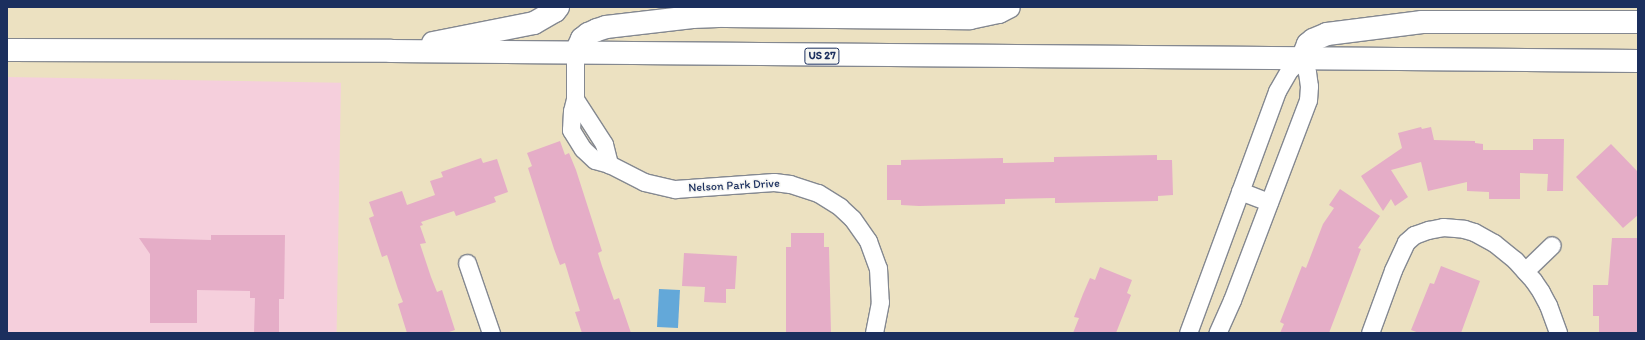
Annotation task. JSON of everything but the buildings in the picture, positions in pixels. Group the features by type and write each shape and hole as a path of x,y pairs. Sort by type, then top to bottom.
{"highway":[{"path":"391,51 534,23 558,7"},
{"path":"575,54 582,39 597,30 606,27 692,17 970,18 999,12 1009,7"},
{"path":"1302,59 1308,44 1319,36 1336,32 1414,23 1439,21 1638,22"},
{"name":"US 27","path":"7,50 391,51 575,54 1638,61"}],"street":[{"name":"Nelson Park Drive","path":"575,54 575,99 571,116 571,130 590,157 609,164 632,177 659,186 675,189 774,182 805,188 830,200 856,223 874,253 880,284 880,302 874,333"},
{"path":"1188,333 1281,82 1289,70 1302,59 1307,72 1309,86 1308,100 1218,333"},
{"path":"1240,190 1269,202"},
{"path":"1370,333 1393,270 1406,242 1414,235 1443,227 1464,229 1474,232 1494,243 1525,271 1541,292 1548,305 1558,333"},
{"path":"1525,271 1552,245"},
{"path":"467,263 491,333"}],"shaded area":[{"path":"7,77 341,83 337,333 7,333"}],"water":[{"path":"659,289 680,290 678,328 657,327"}]}
